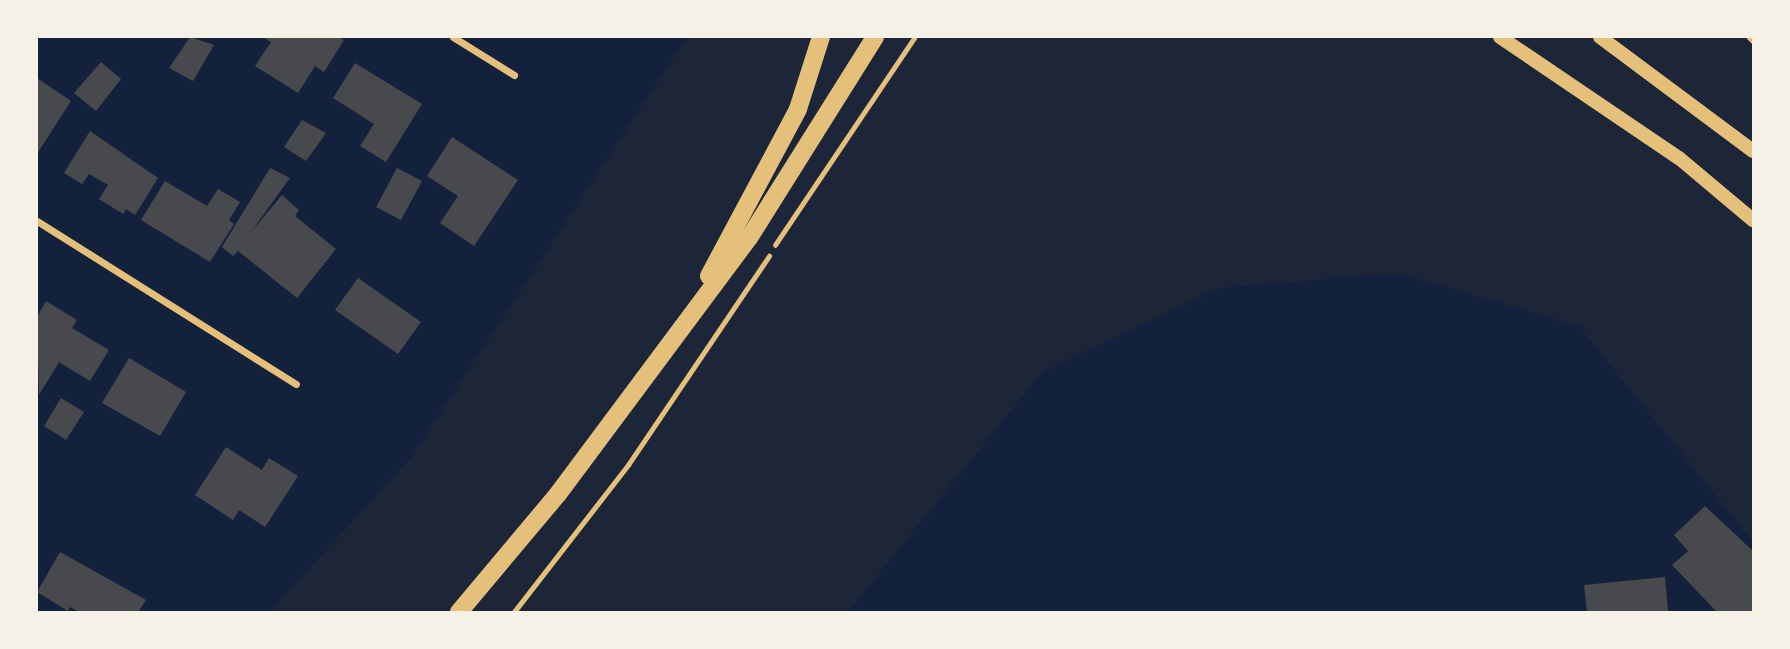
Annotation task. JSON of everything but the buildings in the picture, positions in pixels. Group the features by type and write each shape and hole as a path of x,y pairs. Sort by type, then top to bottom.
{"main road":[{"path":"695,305 798,108 821,37"},
{"path":"459,612 558,494 695,305 749,238 875,37"},
{"path":"1500,37 1668,150 1753,220"},
{"path":"1600,37 1753,151"}],"street":[{"path":"453,37 514,75"},
{"path":"37,221 296,384"}],"path":[{"path":"514,612 628,465 915,37"},
{"path":"1749,37 1753,41"}],"shaded area":[{"path":"687,37 1753,37 1753,542 1579,326 1397,273 1219,288 1042,372 848,612 269,612 410,459"}]}
